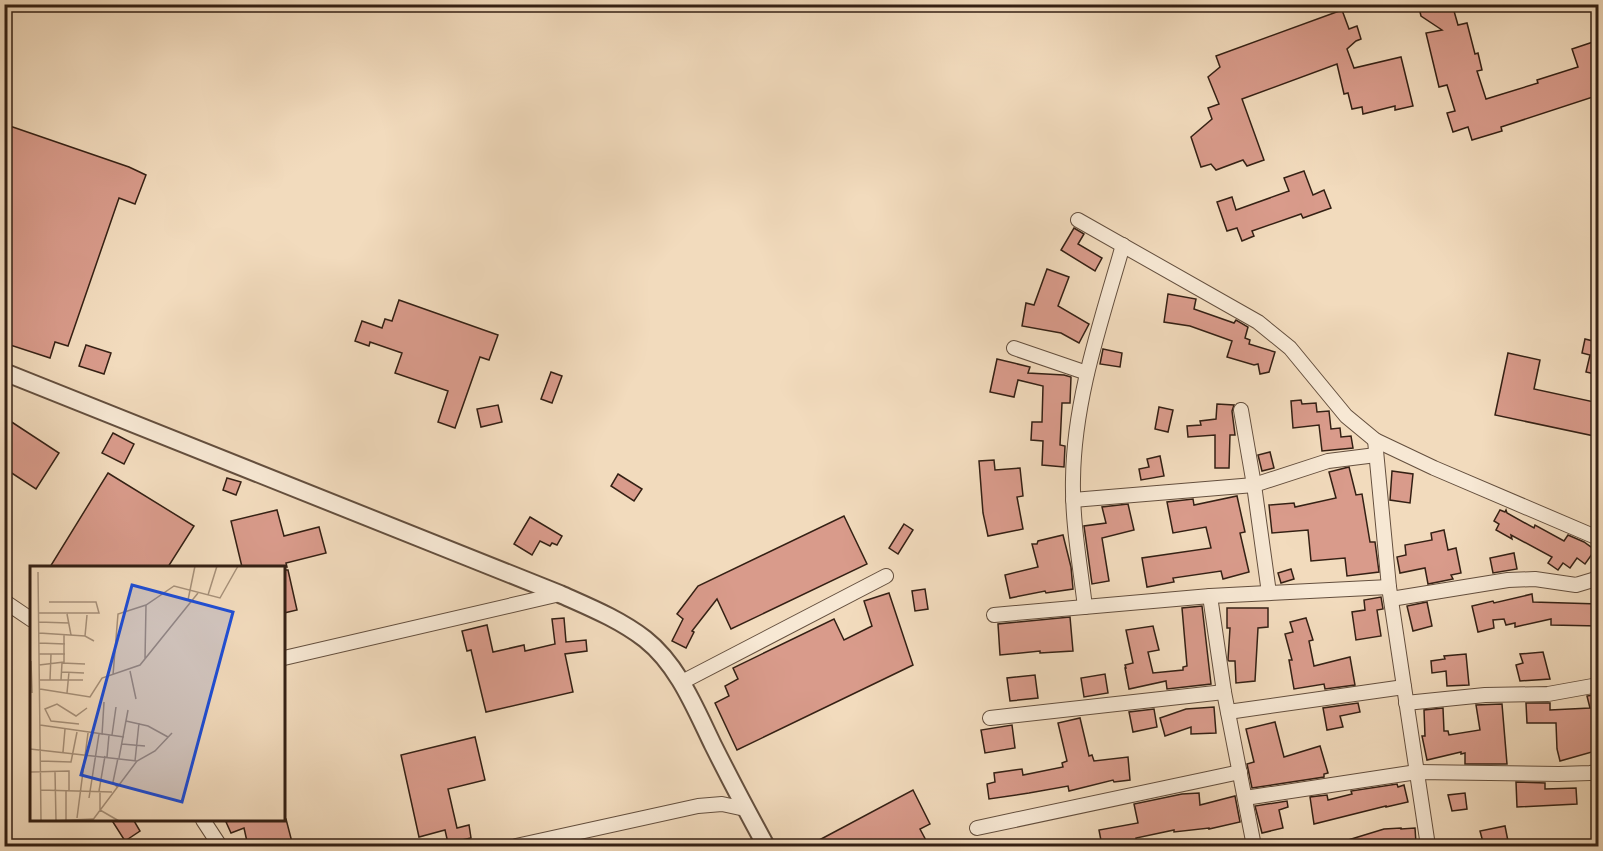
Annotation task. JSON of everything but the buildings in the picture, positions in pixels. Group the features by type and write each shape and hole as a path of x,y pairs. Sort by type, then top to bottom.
{"street":[{"path":"1078,220 1258,322 1290,348 1346,416 1375,440 1434,468 1599,538"},
{"path":"1085,607 1073,500 1077,429 1087,373 1123,245"},
{"path":"1014,348 1087,373"},
{"path":"6,374 560,594 609,617 645,639 667,661 682,682 745,809 766,846"},
{"path":"1241,410 1269,593"},
{"path":"1375,440 1390,593 1428,846"},
{"path":"1073,500 1254,485 1328,461 1376,455"},
{"path":"994,615 1210,596 1269,593 1390,593 1508,580 1535,579 1576,585 1596,579 1599,575"},
{"path":"682,682 886,576"},
{"path":"285,658 560,594"},
{"path":"1210,596 1224,692 1254,846"},
{"path":"4,601 30,619"},
{"path":"1407,703 1485,695 1548,694 1599,685"},
{"path":"1228,712 1404,687"},
{"path":"990,718 1224,692"},
{"path":"977,828 1240,772"},
{"path":"1245,798 1417,772 1559,774 1599,772"},
{"path":"516,846 698,806 722,804 745,809"},
{"path":"204,821 220,846"}]}
